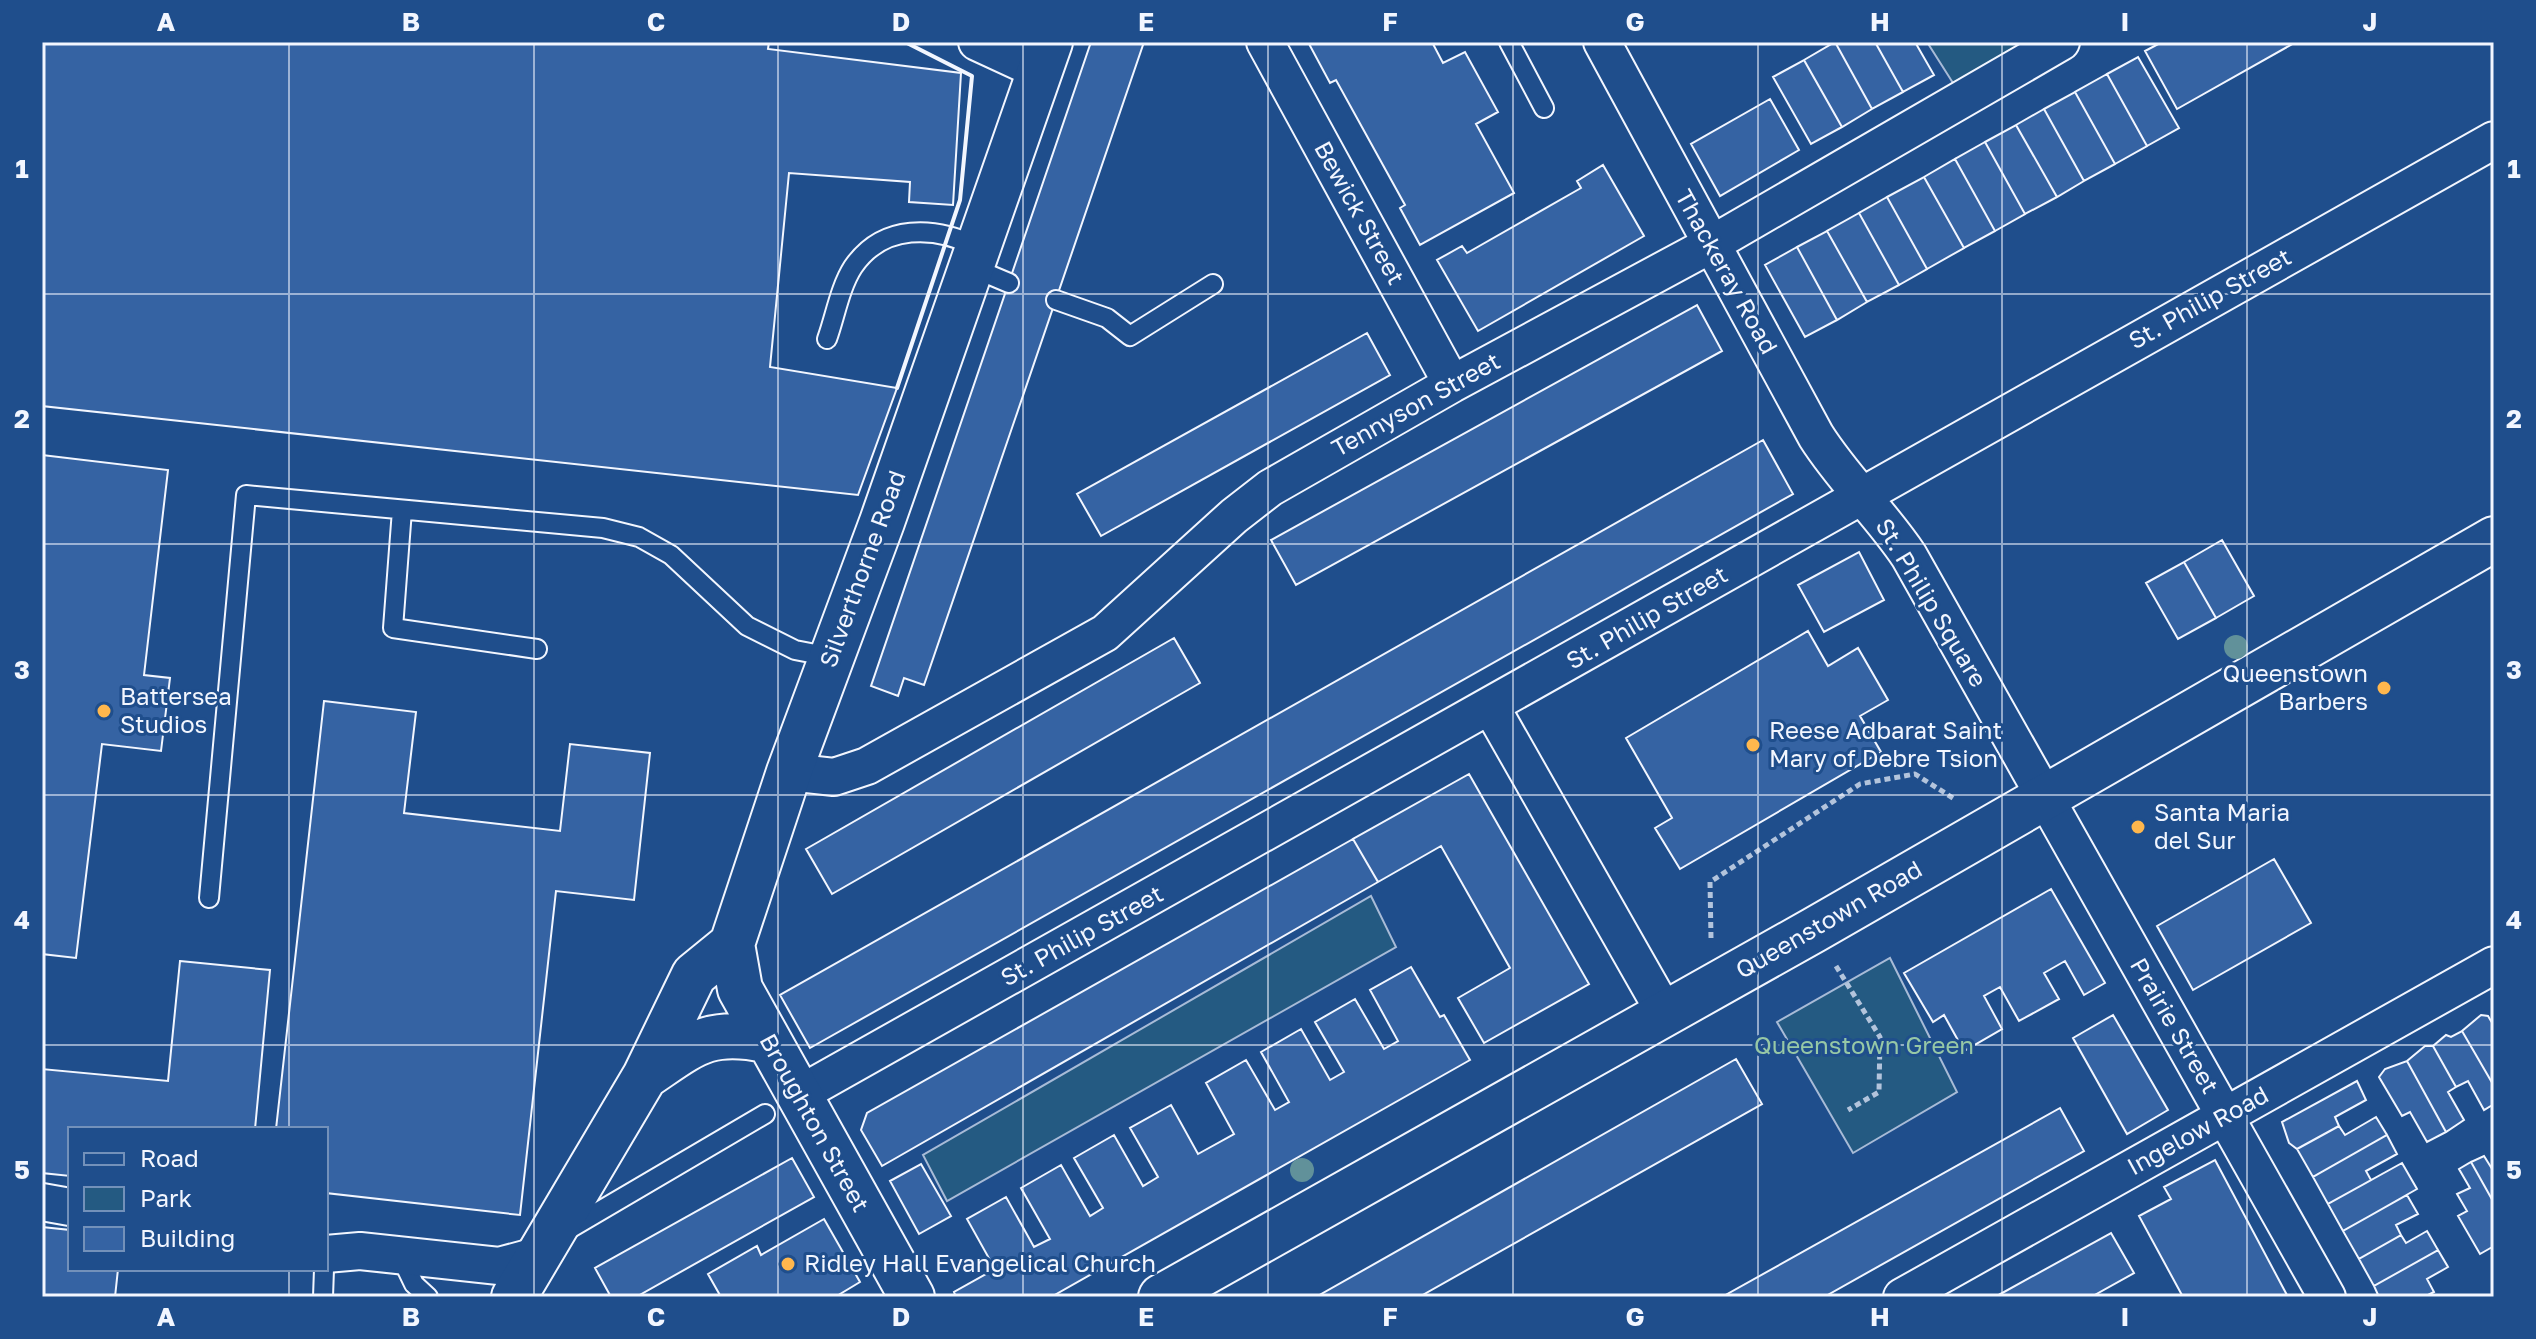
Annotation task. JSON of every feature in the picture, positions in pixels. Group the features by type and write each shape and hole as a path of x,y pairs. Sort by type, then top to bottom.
{"main road":[{"name":"Silverthorne Road","path":"732,944 831,657 986,266 1046,57"},
{"name":"Queenstown Road","path":"1161,1297 1814,930 2494,539"},
{"name":"Broughton Street","path":"732,944 740,989 766,1040 782,1104 912,1297"},
{"path":"514,1297 645,1076 694,975 732,944"},
{"path":"645,1076 694,1043 733,1033 766,1040"}],"street":[{"path":"977,42 1046,57"},
{"name":"Bewick Street","path":"1265,42 1452,384"},
{"name":"Thackeray Road","path":"1602,42 1816,436 1861,496"},
{"name":"Tennyson Street","path":"789,772 834,777 867,766 1105,633 1234,516 1270,488 1452,384 1710,245 2061,42"},
{"name":"St. Philip Street","path":"782,1104 2494,140"},
{"name":"St. Philip Square","path":"1861,496 1881,516 1909,556 2043,798"},
{"path":"1491,707 1665,1013"},
{"name":"Prairie Street","path":"2043,798 2327,1297"},
{"name":"Ingelow Road","path":"1902,1297 2494,965"},
{"path":"42,1202 68,1207"},
{"path":"328,1254 360,1251 499,1266 545,1248"}],"lane":[{"path":"1509,42 1544,108"},
{"path":"827,339 852,269 881,242 919,230 954,235 986,266"},
{"path":"1056,300 1107,318 1130,336 1213,284"},
{"path":"209,898 246,495 603,528 639,537 671,555 747,626 795,650 831,657"},
{"path":"402,510 393,628 537,649"},
{"path":"545,1248 782,1104"},
{"path":"400,1255 414,1284 428,1297"},
{"path":"323,1297 324,1271"}],"path":[{"path":"1734,974 1709,934 1710,882 1860,784 1915,774 1952,795 1979,834"},
{"path":"1814,930 1880,1037 1879,1092 1848,1110"}],"green space":[{"path":"1927,42 2024,42 1953,83"},
{"path":"1371,896 1396,947 947,1201 923,1155"},
{"name":"Queenstown Green","path":"1890,958 1957,1092 1853,1153 1777,1022"}],"building":[{"path":"42,42 769,42 768,49 961,73 953,205 909,202 910,182 789,173 770,367 897,388 858,495 42,406"},
{"path":"1091,42 1144,42 924,685 904,678 898,696 871,686"},
{"path":"1308,42 1432,42 1443,63 1465,52 1498,112 1476,124 1514,193 1420,245 1400,208 1405,205 1336,80 1330,83"},
{"path":"1835,42 1872,109 1842,127 1804,60"},
{"path":"1835,42 1875,42 1903,92 1872,109"},
{"path":"1875,42 1915,42 1934,75 1903,92"},
{"path":"2162,42 2296,42 2177,109 2145,51"},
{"path":"2138,57 2179,128 2147,146 2107,74"},
{"path":"1804,60 1842,127 1811,144 1773,77"},
{"path":"2107,74 2147,146 2115,164 2075,92"},
{"path":"2075,92 2115,164 2084,181 2044,109"},
{"path":"1770,99 1799,150 1720,196 1691,144"},
{"path":"2044,109 2084,181 2057,197 2016,125"},
{"path":"2016,125 2057,197 2025,214 1985,142"},
{"path":"1985,142 2025,214 1995,231 1955,159"},
{"path":"1955,159 1995,231 1964,248 1924,177"},
{"path":"1603,165 1644,236 1478,331 1437,260 1462,246 1467,253 1581,188 1577,181"},
{"path":"1924,177 1964,248 1927,269 1887,197"},
{"path":"1887,197 1927,269 1899,285 1859,213"},
{"path":"1859,213 1899,285 1867,302 1827,231"},
{"path":"1827,231 1867,302 1837,320 1797,247"},
{"path":"1797,247 1837,320 1805,337 1765,265"},
{"path":"1697,305 1722,351 1296,585 1271,540"},
{"path":"1367,333 1390,375 1101,536 1077,494"},
{"path":"1763,440 1793,494 810,1048 780,995"},
{"name":"Battersea Studios","path":"42,455 168,470 144,675 170,678 161,751 102,744 76,958 42,954"},
{"path":"2222,540 2254,596 2216,618 2184,562"},
{"path":"1859,552 1884,600 1824,632 1798,585"},
{"path":"2184,562 2216,618 2178,639 2146,583"},
{"name":"Reese Adbarat Saint Mary of Debre Tsion","path":"1808,631 1828,666 1858,648 1888,700 1860,716 1881,752 1680,869 1655,828 1672,818 1626,738"},
{"path":"1174,638 1200,683 832,894 806,849"},
{"path":"324,701 416,712 404,813 560,831 570,744 650,753 634,900 556,891 520,1215 328,1193 328,1127 276,1127"},
{"path":"1469,774 1589,984 1484,1043 1458,998 1510,968 1441,846 1378,882 1353,839"},
{"path":"1353,839 1378,882 882,1166 861,1130 867,1113"},
{"path":"2274,859 2311,923 2193,990 2157,926"},
{"path":"2051,889 2105,983 2084,995 2065,961 2044,973 2059,999 2019,1021 2000,987 1984,996 2002,1029 1964,1051 1944,1015 1933,1022 1904,973"},
{"path":"180,961 270,970 255,1127 68,1127 68,1176 42,1173 42,1069 168,1081"},
{"path":"1411,967 1470,1060 1051,1297 956,1297 954,1292 995,1269 967,1219 1006,1197 1034,1247 1050,1239 1021,1188 1061,1165 1090,1216 1103,1208 1074,1158 1114,1135 1143,1186 1158,1177 1130,1128 1171,1105 1198,1154 1234,1134 1206,1083 1246,1060 1275,1110 1289,1102 1261,1052 1301,1029 1330,1080 1344,1072 1315,1022 1355,999 1384,1049 1398,1041 1370,990"},
{"path":"2113,1015 2168,1110 2127,1134 2073,1038"},
{"path":"2481,1015 2488,1016 2494,1026 2494,1086 2462,1031"},
{"path":"2462,1031 2494,1086 2494,1104 2484,1110 2468,1081 2456,1087 2433,1046 2446,1035 2451,1037"},
{"path":"2425,1046 2433,1046 2456,1087 2448,1092 2464,1120 2446,1132 2407,1061"},
{"path":"1736,1059 1762,1104 1419,1297 1316,1297"},
{"path":"2407,1061 2446,1132 2427,1142 2410,1112 2402,1116 2379,1077 2385,1069"},
{"path":"2357,1081 2366,1100 2335,1117 2339,1126 2297,1149 2289,1143 2282,1122"},
{"path":"2060,1108 2084,1151 1824,1297 1722,1297"},
{"path":"2376,1117 2387,1135 2313,1177 2297,1149 2339,1126 2345,1135"},
{"path":"2387,1135 2397,1154 2366,1171 2371,1180 2328,1204 2313,1177"},
{"path":"2484,1156 2494,1172 2494,1203 2471,1162"},
{"path":"792,1158 814,1197 636,1297 611,1297 595,1268"},
{"path":"2215,1160 2288,1297 2183,1297 2139,1216 2171,1199 2164,1187"},
{"path":"2471,1162 2494,1203 2494,1246 2480,1254 2458,1216 2467,1211 2457,1194 2470,1188 2459,1169"},
{"path":"2402,1163 2417,1189 2343,1231 2328,1204"},
{"path":"921,1164 951,1216 919,1234 890,1181"},
{"path":"2407,1195 2418,1214 2396,1225 2401,1235 2359,1259 2343,1231"},
{"name":"Ridley Hall Evangelical Church","path":"824,1219 860,1282 835,1297 721,1297 708,1274 757,1246 761,1255"},
{"path":"42,1227 68,1230 68,1271 118,1271 115,1297 42,1297"},
{"path":"2427,1231 2438,1250 2374,1286 2359,1259 2401,1235 2406,1243"},
{"path":"2111,1233 2134,1273 2091,1297 1995,1297"},
{"path":"2438,1250 2448,1267 2427,1279 2434,1292 2424,1297 2379,1297 2374,1286"}],"wall":[{"path":"897,388 960,200 972,76 905,42"}],"place":[{"name":"Queenstown Barbers","path":"2384,688"},
{"name":"Battersea Studios","path":"104,711"},
{"name":"Reese Adbarat Saint Mary of Debre Tsion","path":"1753,745"},
{"name":"Santa Maria del Sur","path":"2138,827"},
{"name":"Ridley Hall Evangelical Church","path":"788,1264"}]}
